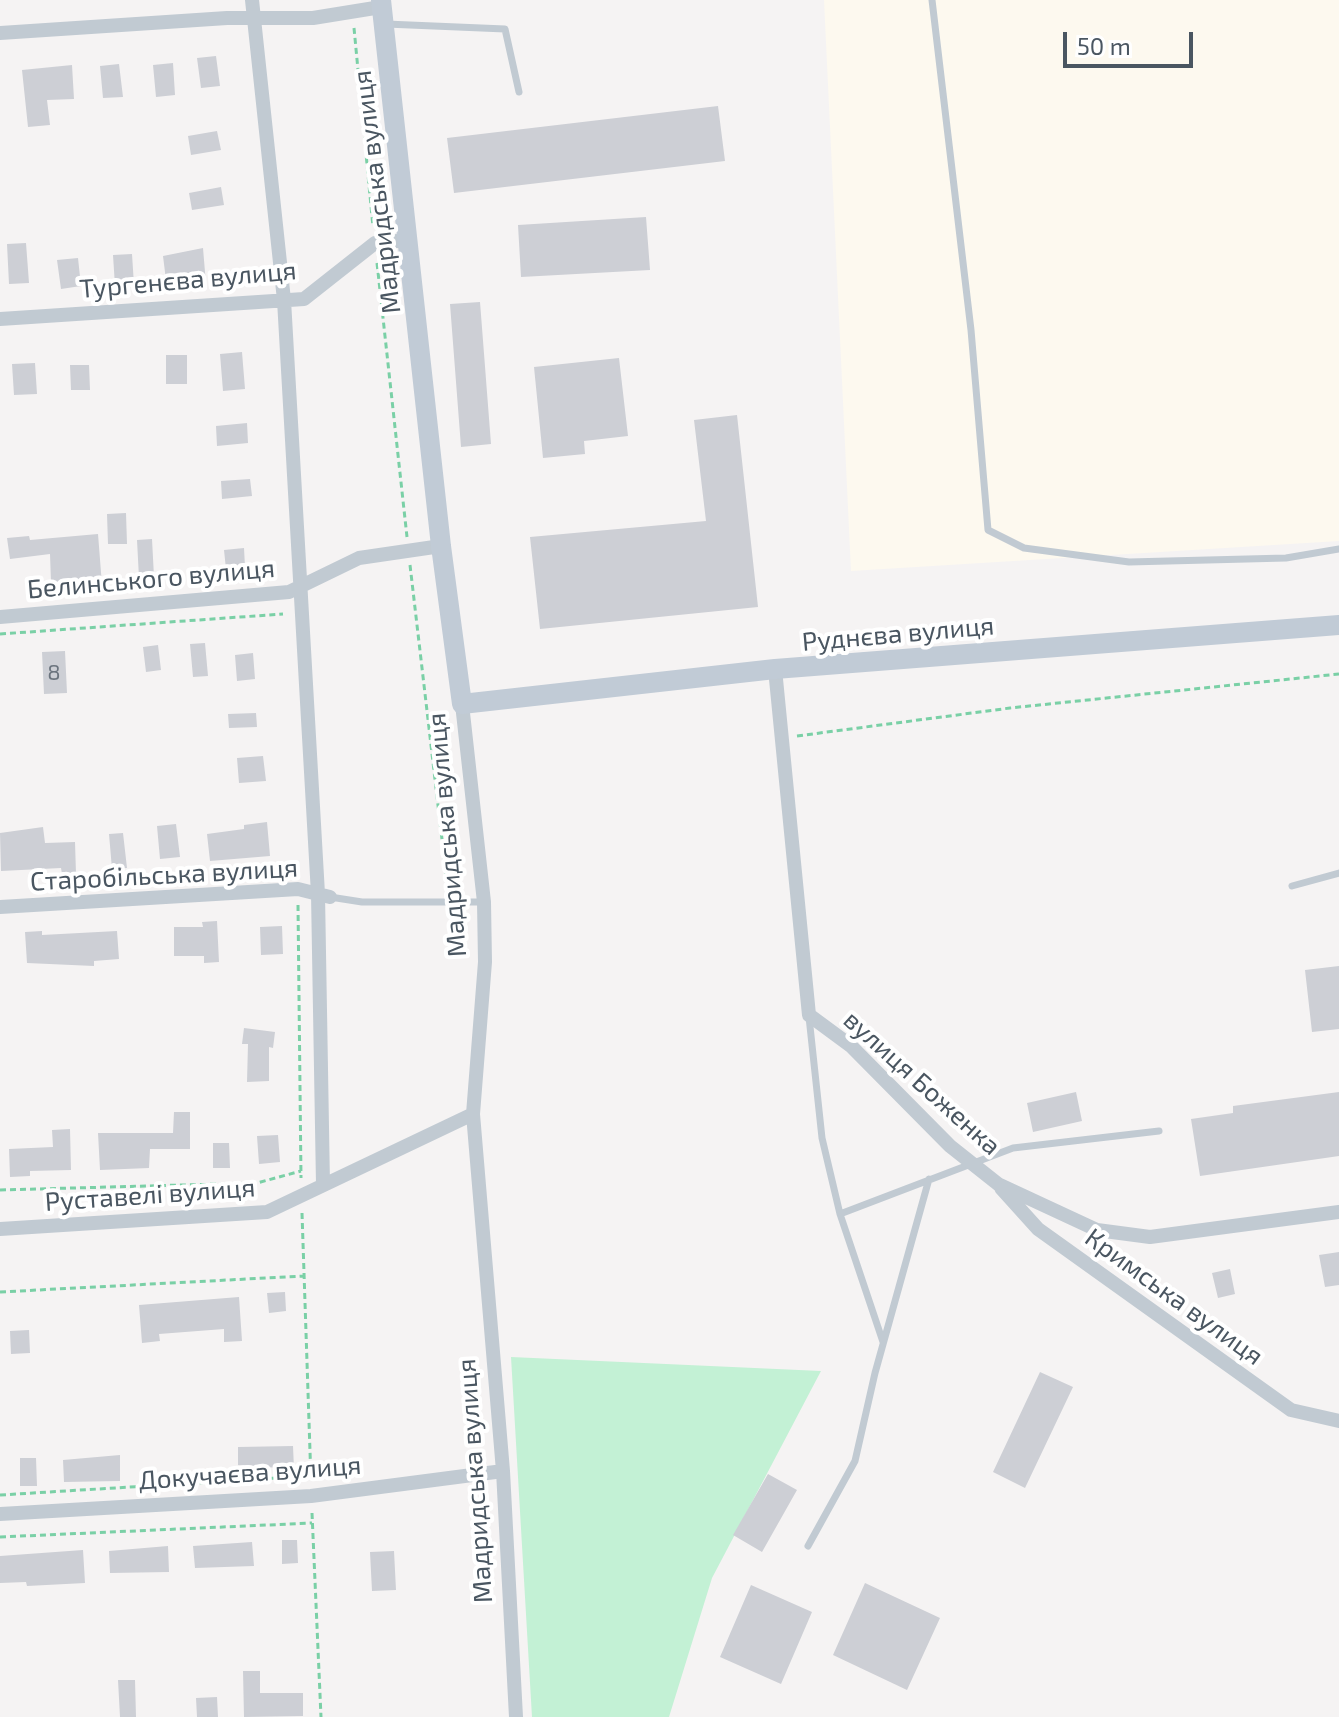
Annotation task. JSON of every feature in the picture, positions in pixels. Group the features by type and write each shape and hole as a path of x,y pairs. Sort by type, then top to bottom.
{"street":[{"path":"252,0 284,300 299,587 324,896 323,1185"},
{"path":"0,33 253,18 313,18 382,10"},
{"name":"Мадридська вулиця","path":"382,10 484,902 485,962 473,1114 503,1471 516,1717"},
{"path":"375,243 409,240"},
{"name":"Тургенєва вулиця","path":"0,319 304,299 375,243"},
{"name":"Белинського вулиця","path":"0,617 289,592 359,558 441,546"},
{"name":"Руднєва вулиця","path":"462,704 775,669 1339,625"},
{"name":"вулиця Боженка","path":"775,669 809,1015 851,1046 971,1163 998,1184 1097,1230 1150,1237 1339,1212"},
{"name":"Старобільська вулиця","path":"0,907 298,889 324,896"},
{"name":"Руставелі вулиця","path":"0,1229 267,1212 473,1114"},
{"name":"Кримська вулиця","path":"998,1184 1038,1229 1279,1402 1291,1410 1339,1421"},
{"name":"Докучаєва вулиця","path":"0,1514 311,1496 503,1471"}],"lane":[{"path":"932,0 971,330 988,530 1024,548 1129,562 1286,558 1339,549"},
{"path":"382,10 505,29 519,92"},
{"path":"1292,886 1339,873"},
{"path":"324,896 362,902 484,902"},
{"path":"809,1015 822,1138 840,1214 883,1342"},
{"path":"840,1214 1013,1148 1159,1131"},
{"path":"808,1546 855,1461 883,1342 929,1179"}],"path":[{"path":"352,12 408,551 449,903"},
{"path":"0,634 283,614"},
{"path":"781,738 1010,708 1339,674"},
{"path":"298,889 301,1196 321,1717"},
{"path":"0,1190 257,1183 301,1171"},
{"path":"0,1292 304,1276"},
{"path":"0,1495 310,1476"},
{"path":"0,1537 312,1523"}],"shaded area":[{"path":"824,0 1339,0 1339,541 851,571"}],"green space":[{"path":"511,1357 821,1371 712,1578 669,1717 532,1717"}],"building":[{"path":"216,56 220,86 201,88 197,58"},
{"path":"173,63 175,95 156,97 153,65"},
{"path":"119,64 123,97 103,98 100,66"},
{"path":"72,65 74,99 47,100 50,125 28,127 22,70"},
{"path":"718,106 725,161 454,193 447,138"},
{"path":"217,131 221,150 191,155 188,136"},
{"path":"221,187 224,205 192,210 189,193"},
{"path":"646,217 650,270 521,277 518,225"},
{"path":"26,243 29,283 9,284 7,244"},
{"path":"203,248 206,284 191,285 190,277 166,280 163,256"},
{"path":"132,254 134,285 115,286 113,255"},
{"path":"78,258 81,286 61,289 57,260"},
{"path":"480,302 491,444 461,447 450,304"},
{"path":"242,352 245,389 223,391 220,354"},
{"path":"166,355 187,355 187,384 166,384"},
{"path":"619,358 628,436 584,441 585,454 543,458 534,367"},
{"path":"35,363 37,394 14,395 12,364"},
{"path":"70,365 89,365 90,390 71,390"},
{"path":"737,415 758,607 540,629 530,537 706,521 694,420"},
{"path":"247,423 248,443 217,446 216,426"},
{"path":"250,479 252,496 222,499 221,481"},
{"path":"126,513 127,544 108,544 107,514"},
{"path":"98,534 102,585 76,587 76,581 51,582 50,554 10,559 7,538 29,536 30,540"},
{"path":"152,539 154,577 139,578 137,540"},
{"path":"244,548 245,567 226,569 224,550"},
{"path":"205,643 208,676 193,677 190,644"},
{"path":"158,645 161,670 146,672 143,647"},
{"path":"65,651 67,693 44,694 42,652"},
{"path":"253,653 255,679 237,681 235,655"},
{"path":"256,713 257,727 229,728 228,714"},
{"path":"263,756 266,781 239,783 237,758"},
{"path":"267,822 270,856 210,861 207,834"},
{"path":"176,824 180,857 160,859 157,826"},
{"path":"43,827 45,843 75,842 76,874 62,874 61,868 1,871 0,833"},
{"path":"123,833 127,868 112,869 109,834"},
{"path":"217,921 219,962 204,963 204,956 174,956 174,927 203,927 202,922"},
{"path":"282,926 283,954 261,955 260,927"},
{"path":"42,931 42,935 117,931 119,959 94,961 94,966 27,963 25,932"},
{"path":"1339,966 1339,1029 1312,1032 1305,970"},
{"path":"244,1028 275,1032 273,1048 269,1047 269,1081 247,1082 248,1044 242,1044"},
{"path":"1076,1092 1082,1121 1033,1132 1027,1103"},
{"path":"1339,1092 1339,1156 1200,1176 1191,1119 1233,1113 1233,1106"},
{"path":"174,1112 190,1112 190,1149 150,1149 149,1168 100,1170 98,1133 173,1133"},
{"path":"70,1129 71,1170 30,1171 30,1176 10,1177 9,1149 53,1147 52,1130"},
{"path":"278,1135 280,1162 259,1164 257,1136"},
{"path":"213,1143 229,1143 230,1168 213,1168"},
{"path":"1339,1252 1339,1285 1325,1287 1319,1255"},
{"path":"1230,1269 1235,1294 1218,1298 1212,1273"},
{"path":"285,1292 286,1311 269,1313 267,1293"},
{"path":"239,1297 242,1341 224,1342 224,1329 159,1334 160,1341 142,1343 139,1305"},
{"path":"29,1330 30,1353 11,1354 10,1331"},
{"path":"1040,1372 1073,1387 1025,1488 993,1472"},
{"path":"293,1446 294,1469 238,1465 238,1447"},
{"path":"120,1455 120,1481 64,1482 63,1460"},
{"path":"20,1458 36,1458 37,1486 20,1486"},
{"path":"768,1474 797,1490 762,1552 733,1535"},
{"path":"282,1540 297,1540 298,1563 282,1564"},
{"path":"252,1542 254,1566 195,1568 193,1546"},
{"path":"168,1546 169,1572 110,1573 109,1551"},
{"path":"83,1550 85,1583 27,1586 26,1582 0,1583 0,1556"},
{"path":"394,1551 396,1590 372,1591 370,1552"},
{"path":"865,1583 940,1618 907,1690 833,1655"},
{"path":"751,1585 812,1612 781,1684 720,1657"},
{"path":"243,1671 260,1671 260,1693 303,1693 303,1716 244,1717"},
{"path":"118,1680 135,1680 136,1717 120,1717"},
{"path":"217,1697 218,1717 197,1717 196,1698"}]}
